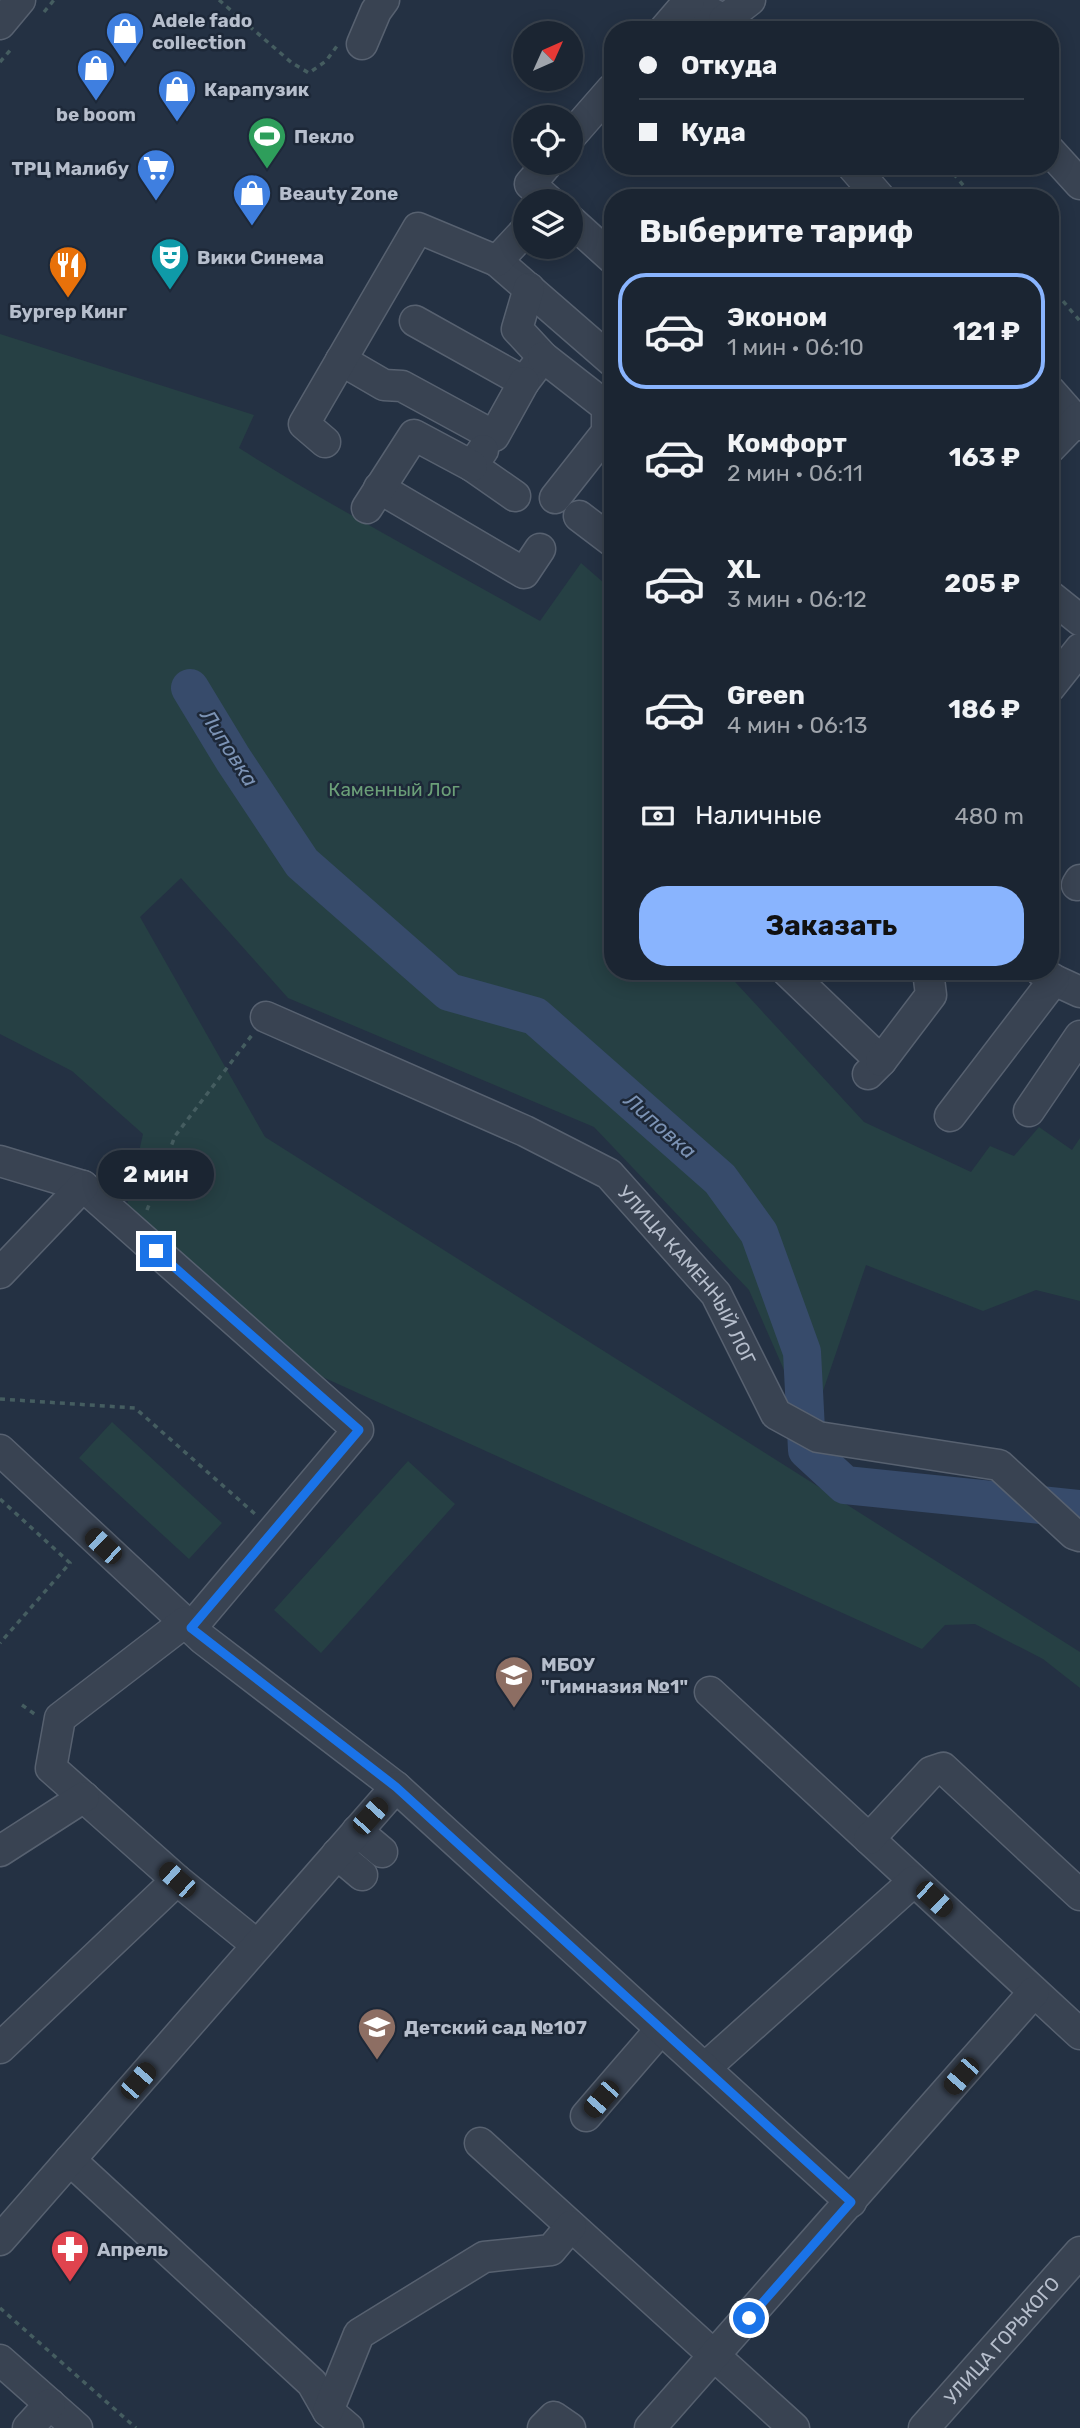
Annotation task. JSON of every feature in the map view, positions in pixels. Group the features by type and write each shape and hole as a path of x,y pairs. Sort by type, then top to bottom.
{"street":[{"path":"0,24 20,0"},
{"path":"351,42 384,0"},
{"path":"732,21 750,0"},
{"path":"671,21 688,1 721,21"},
{"path":"583,122 604,98"},
{"path":"1059,161 1080,184"},
{"path":"536,189 530,184 538,175"},
{"path":"860,175 872,189"},
{"path":"325,442 304,424 418,228 497,261 604,354"},
{"path":"583,231 604,250"},
{"path":"497,261 513,243"},
{"path":"529,288 517,329 543,357 604,405"},
{"path":"415,321 524,382"},
{"path":"472,466 494,436 524,382 543,357"},
{"path":"341,360 384,385 402,386 494,436"},
{"path":"1059,400 1079,421 1059,440"},
{"path":"515,496 472,466 414,435 373,498 524,573 540,549"},
{"path":"555,498 604,442"},
{"path":"579,516 604,535"},
{"path":"1059,603 1080,620"},
{"path":"1059,676 1080,649"},
{"path":"795,980 875,1067 930,995 929,980"},
{"path":"950,1116 1067,986"},
{"name":"УЛИЦА КАМЕННЫЙ ЛОГ","path":"266,1017 525,1131 609,1174 716,1294 776,1414 818,1437 999,1465 1077,1535"},
{"path":"1030,1111 1080,1036"},
{"path":"0,1161 83,1186 359,1430 188,1625 60,1718 51,1768 177,1880 257,1945"},
{"path":"0,1273 83,1186"},
{"path":"0,1450 188,1625 396,1787 851,2202"},
{"path":"710,1692 1080,2034"},
{"path":"869,1839 931,1772 943,1768 1080,1895"},
{"path":"0,2240 396,1787"},
{"path":"0,1852 84,1797"},
{"path":"357,1831 382,1852"},
{"path":"337,1854 362,1875"},
{"path":"0,2048 177,1880"},
{"path":"705,2068 914,1881"},
{"path":"650,2428 1034,1992"},
{"path":"586,2116 661,2029"},
{"path":"480,2143 793,2428"},
{"path":"70,2160 312,2383 338,2419"},
{"path":"338,2419 359,2333 484,2257 551,2250 571,2226"},
{"name":"УЛИЦА ГОРЬКОГО","path":"924,2428 1080,2252"},
{"path":"0,2360 77,2428"},
{"path":"28,2428 50,2404"},
{"path":"543,2428 554,2417 570,2428"}],"path":[{"path":"219,0 292,63 309,73 351,42"},
{"path":"955,175 966,189"},
{"path":"1059,296 1080,321"},
{"path":"135,1233 145,1215 175,1136 266,1017"},
{"path":"0,1399 135,1408 258,1516"},
{"path":"0,1499 70,1563 0,1643"},
{"path":"0,2308 136,2428"}],"green space":[{"name":"Каменный Лог","path":"0,334 254,415 239,448 351,515 540,621 581,563 604,583 604,980 733,980 864,1122 971,1172 990,1146 1014,1156 1039,1127 1072,1150 1080,1138 1080,1301 1036,1290 983,1311 866,1265 822,1394 798,1402 749,1290 594,1127 288,998 181,878 140,917 265,1137 1080,1652 1080,1688 1043,1659 975,1624 945,1625 922,1649 316,1374 127,1205 143,1134 72,1071 0,1034"},
{"path":"112,1422 222,1523 189,1559 79,1458"},
{"path":"408,1461 455,1504 321,1653 274,1610"}],"waterway":[{"name":"Липовка","path":"190,688 302,863 449,992 535,1016 720,1179 759,1233 802,1352 807,1450 845,1485 1080,1509"}],"place":[{"name":"Adele fado collection","path":"125,65"},
{"name":"be boom","path":"96,102"},
{"name":"Карапузик","path":"177,123"},
{"name":"Пекло","path":"267,170"},
{"name":"ТРЦ Малибу","path":"156,202"},
{"name":"Beauty Zone","path":"252,227"},
{"name":"Вики Синема","path":"170,291"},
{"name":"Бургер Кинг","path":"68,299"},
{"name":"МБОУ \"Гимназия №1\"","path":"514,1709"},
{"name":"Детский сад №107","path":"377,2061"},
{"name":"Апрель","path":"70,2283"}],"route":[{"path":"156,1251 359,1430 191,1628 396,1787 851,2202 749,2318"}]}
